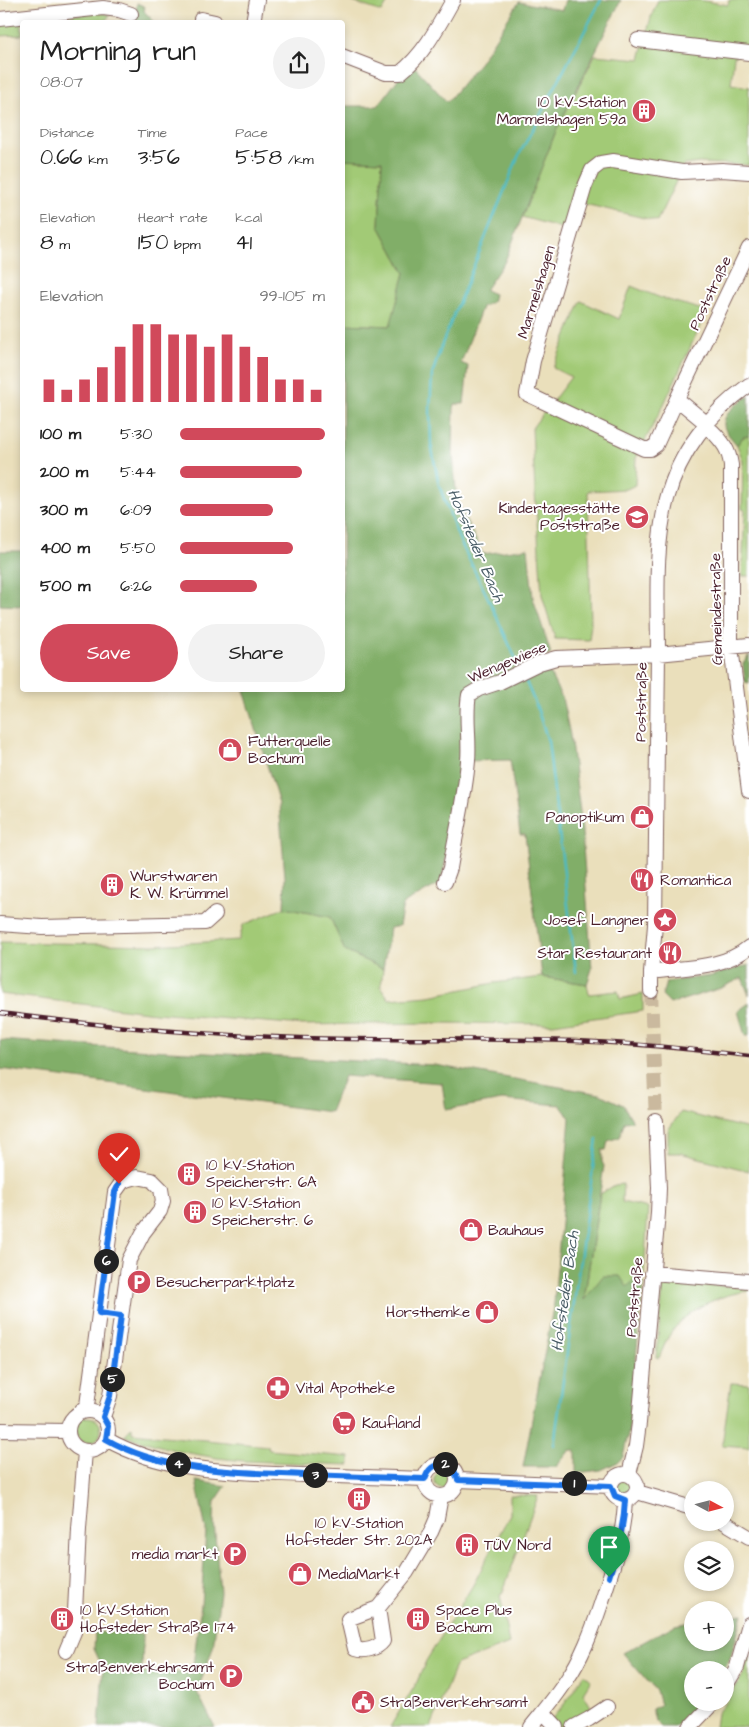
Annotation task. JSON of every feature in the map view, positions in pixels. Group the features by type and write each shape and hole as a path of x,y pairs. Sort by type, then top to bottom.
{"street":[{"path":"253,20 257,0"},
{"path":"345,57 386,73 400,73 410,65 436,32 453,0"},
{"path":"0,19 103,8 131,14"},
{"path":"201,19 206,20"},
{"path":"638,40 749,53"},
{"name":"Marmelshagen","path":"677,399 656,445 650,449 644,449 527,394 533,361 585,186 592,170 601,163 613,161 682,172 722,170 749,172"},
{"name":"Poststraße","path":"677,399 749,248"},
{"name":"Poststraße","path":"651,992 655,926 659,554 663,516 667,497 680,463 689,448 709,427 717,411 749,385"},
{"path":"677,399 709,427"},
{"name":"Gemeindestraße","path":"709,427 726,446 731,465 731,647 749,791"},
{"name":"Wengewiese","path":"445,882 450,868 467,775 469,742 467,705 469,695 533,666 556,658 658,654 749,645"},
{"path":"0,924 42,927 205,923 215,914"},
{"path":"651,972 725,961 739,955 749,947"},
{"name":"Poststraße","path":"629,1474 639,1423 658,1197 656,1121"},
{"path":"81,1411 92,1410 103,1417 108,1426 106,1439 98,1448 85,1451 79,1450 70,1442 67,1431 71,1419 87,1405 115,1192 123,1181 137,1177 147,1178 156,1183 161,1189 163,1202 160,1211 143,1233 129,1260 110,1396 103,1417"},
{"path":"652,1272 749,1281"},
{"path":"99,1313 121,1316"},
{"path":"0,1430 67,1431"},
{"path":"106,1439 125,1449 191,1467 247,1473 425,1479"},
{"path":"66,1650 74,1632 85,1451"},
{"path":"444,1464 454,1470 458,1480 453,1491 436,1496 429,1491 425,1479 428,1470 444,1464"},
{"path":"629,1474 633,1476 638,1484 637,1492 632,1498 625,1500 615,1496 611,1486 618,1475 629,1474"},
{"path":"458,1480 611,1486"},
{"path":"637,1492 684,1506"},
{"path":"378,1608 408,1572 420,1552 437,1518 441,1496"},
{"path":"532,1727 567,1681 593,1626 619,1548 625,1500"},
{"path":"734,1528 749,1537"},
{"path":"734,1672 749,1624"},
{"path":"574,1727 607,1707"},
{"path":"690,1727 705,1711"},
{"path":"543,1712 557,1727"}],"green space":[{"path":"347,0 389,0 382,12"},
{"path":"565,0 621,0 556,131 505,261 485,290 494,294 492,302 482,307 461,363 468,366 464,404 455,404 454,408 453,455 457,502 483,554 528,548 533,598 551,654 542,658 562,698 570,735 581,819 592,969 587,984 542,977 525,834 520,834 510,760 465,761 441,883 403,904 399,926 390,928 383,969 345,951 330,917 284,908 285,877 279,804 245,692 345,692 345,324 390,326 405,273 379,226 382,161 345,159 345,106 378,106 398,79 415,67 447,102 480,62 519,2 562,10"},
{"path":"658,0 699,0 728,5 729,0 749,0 749,48 734,57 731,84 749,87 749,165 699,163 684,165 657,221 576,202 565,229 522,217 556,131 595,55 640,59 651,17"},
{"path":"137,3 145,7 144,11 152,20 135,20"},
{"path":"99,12 110,15 106,20 27,20"},
{"path":"20,21 20,35 0,36 0,23"},
{"path":"345,159 382,161 379,226 405,273 391,326 345,324"},
{"path":"631,286 661,298 707,311 664,404 636,458 635,485 627,489 588,491 591,624 589,640 555,639 542,595 532,428 571,377 553,368 581,301 619,319"},
{"path":"749,396 749,436 743,437 737,445 725,429 725,419 731,410"},
{"path":"749,436 749,576 742,576 745,510 742,509 743,461 737,445 743,437"},
{"path":"0,551 20,551 20,606 0,605"},
{"path":"749,655 749,683 745,682 743,664"},
{"path":"284,908 330,917 345,951 383,969 381,987 389,999 429,996 494,983 542,977 587,984 589,994 618,991 620,999 643,994 643,1011 553,1024 303,1025 155,1013 0,994 0,942 154,945 239,940 243,925"},
{"path":"749,965 749,995 742,978 721,988 670,1004 662,996 666,982 711,976"},
{"path":"749,1003 749,1036 745,1036 738,1011"},
{"path":"0,1040 435,1065 600,1094 623,1105 633,1121 624,1122 620,1137 608,1141 606,1150 602,1150 604,1166 584,1300 603,1276 620,1276 627,1287 634,1280 644,1276 629,1430 623,1457 618,1462 601,1470 576,1473 576,1451 570,1450 556,1467 523,1467 554,1303 570,1118 560,1105 502,1100 446,1110 442,1083 344,1076 330,1112 0,1069"},
{"path":"681,1112 749,1129 749,1171 680,1153 668,1153 668,1130"},
{"path":"623,1184 622,1202 648,1208 644,1276 634,1280 627,1288 584,1301 600,1194 615,1185"},
{"path":"670,1282 749,1288 749,1291 715,1300 684,1318 669,1336 659,1358 656,1357 663,1289"},
{"path":"731,1383 749,1384 749,1447 722,1445"},
{"path":"88,1417 97,1421 101,1430 97,1439 88,1443 79,1439 75,1430 79,1421"},
{"path":"132,1427 132,1433 268,1446 269,1450 350,1457 350,1465 245,1461 217,1458 178,1451 124,1436"},
{"path":"442,1472 448,1474 450,1480 448,1486 442,1488 436,1486 434,1480 436,1474"},
{"path":"620,1479 626,1479 631,1484 629,1493 620,1495 615,1490 615,1484"},
{"path":"196,1481 226,1486 215,1502 214,1522 220,1592 213,1648 197,1692 215,1727 99,1727 103,1668 94,1649 95,1632 143,1634 142,1672 192,1673 201,1604 206,1530"},
{"path":"510,1495 538,1496 502,1594 500,1595 509,1644 456,1664 431,1727 390,1727 416,1684 426,1661 473,1585 510,1514"},
{"path":"743,1614 734,1645 734,1616"},
{"path":"684,1623 684,1651 732,1651 729,1661 684,1661 684,1711 694,1711 675,1727 661,1727 655,1721 652,1709 660,1705 656,1691 623,1653 675,1625"},
{"path":"749,1655 749,1727 715,1727 719,1711 734,1711 734,1690 743,1675"},
{"path":"584,1674 591,1680 583,1693 591,1707 588,1713 565,1727 545,1727 565,1703"}],"waterway":[{"name":"Hofsteder Bach","path":"520,668 459,539 439,485 431,444 430,409 432,375 442,344 518,157 601,0"},
{"name":"Hofsteder Bach","path":"523,675 536,705 548,741 576,972"},
{"name":"Hofsteder Bach","path":"554,1445 597,1139"}],"tunnel":[{"path":"651,991 656,1121"}],"railway":[{"path":"0,1013 113,1026 225,1035 338,1039 595,1042 691,1049 749,1056"}],"place":[{"name":"10 kV-Station Marmelshagen 59a","path":"644,111"},
{"name":"Kindertagesstätte Poststraße","path":"637,517"},
{"name":"Futterquelle Bochum","path":"230,750"},
{"name":"Panoptikum","path":"642,817"},
{"name":"Romantica","path":"642,880"},
{"name":"Wurstwaren K. W. Krümmel","path":"112,885"},
{"name":"Josef Langner","path":"665,920"},
{"name":"Star Restaurant","path":"670,953"},
{"name":"10 kV-Station Speicherstr. 6A","path":"189,1174"},
{"name":"10 kV-Station Speicherstr. 6","path":"195,1212"},
{"name":"Bauhaus","path":"471,1230"},
{"name":"Besucherparktplatz","path":"139,1282"},
{"name":"Horsthemke","path":"487,1312"},
{"name":"Vital Apotheke","path":"278,1388"},
{"name":"Kaufland","path":"344,1423"},
{"name":"10 kV-Station Hofsteder Str. 202A","path":"359,1499"},
{"name":"TÜV Nord","path":"467,1545"},
{"name":"media markt","path":"235,1554"},
{"name":"MediaMarkt","path":"300,1574"},
{"name":"10 kV-Station Hofsteder Straße 174","path":"62,1619"},
{"name":"Space Plus Bochum","path":"418,1619"},
{"name":"Straßenverkehrsamt Bochum","path":"231,1676"},
{"name":"Straßenverkehrsamt","path":"363,1702"}],"route":[{"path":"119,1184 115,1192 99,1313 121,1316 110,1396 103,1417 108,1426 106,1439 125,1449 191,1467 247,1473 425,1479 428,1470 436,1465 444,1464 454,1470 458,1480 611,1486 615,1496 625,1500 619,1548 609,1577"}]}
